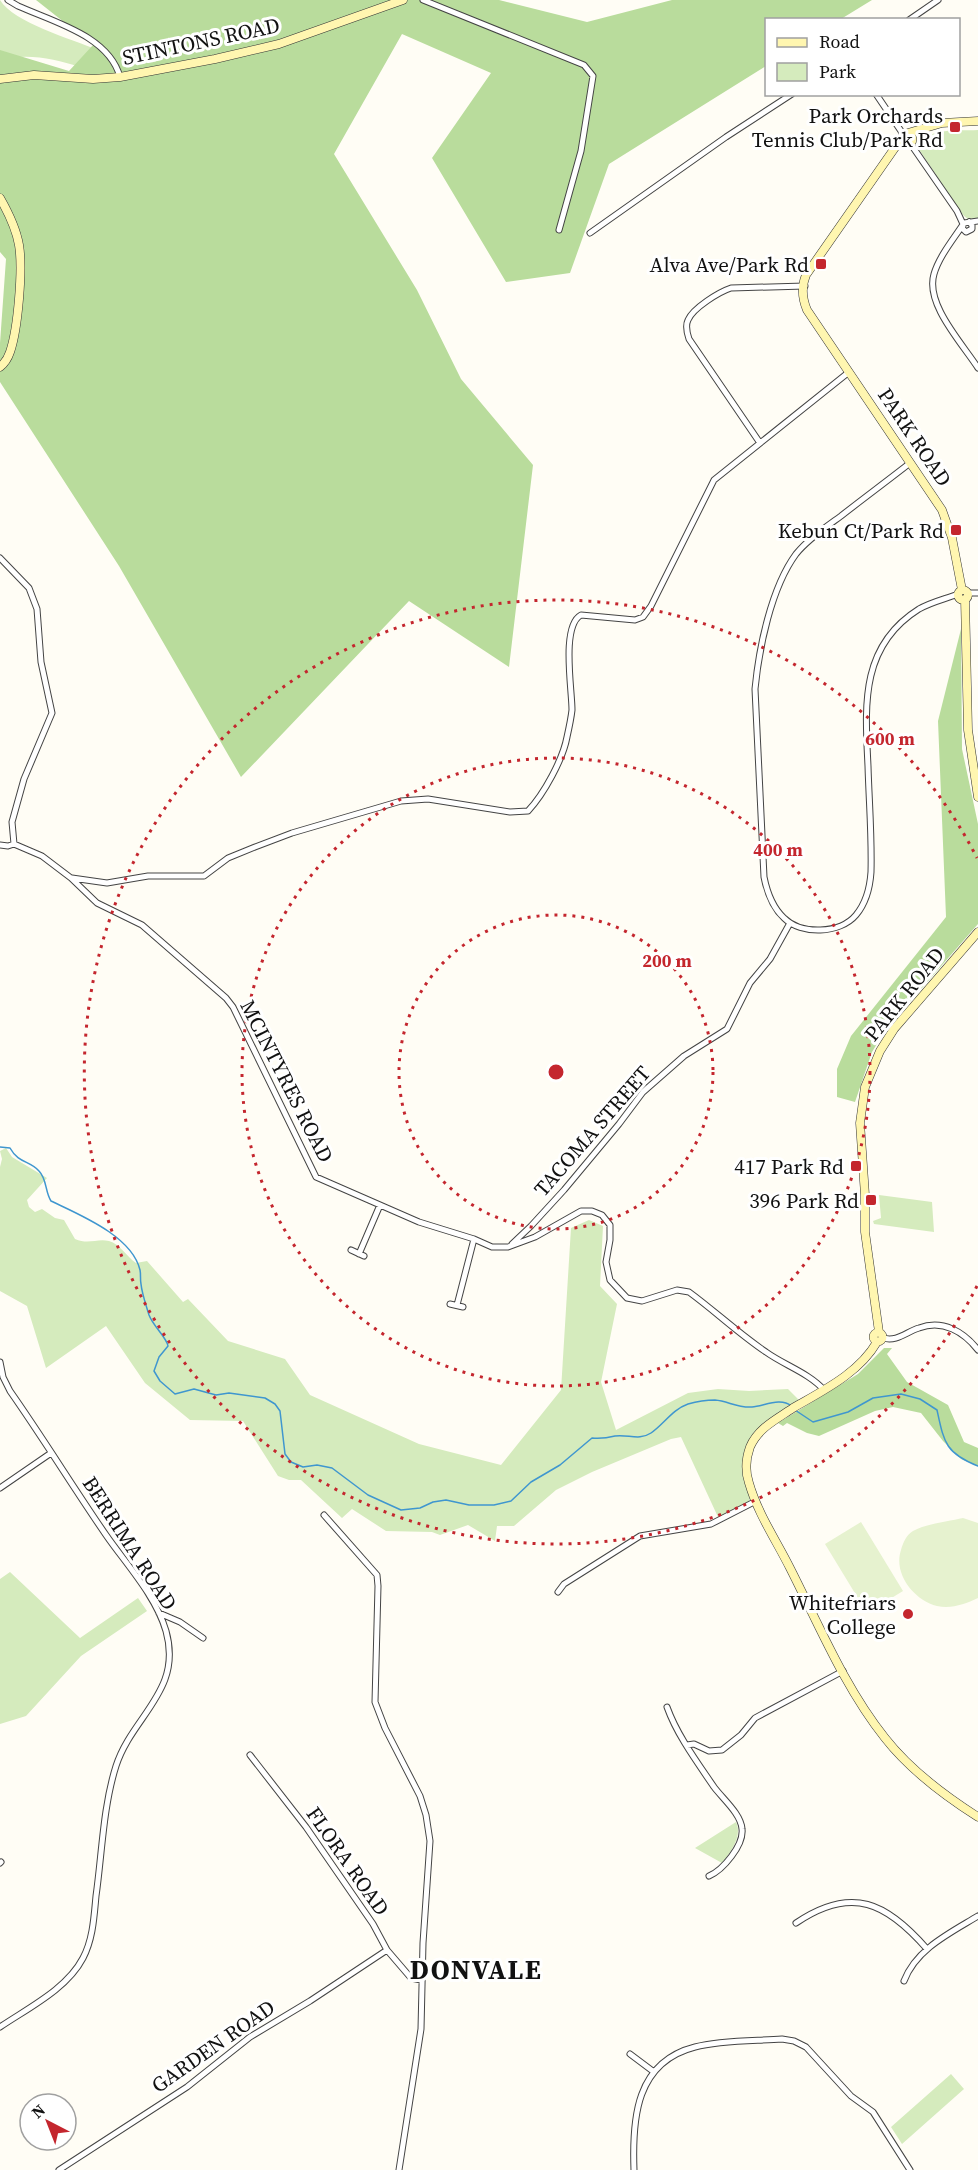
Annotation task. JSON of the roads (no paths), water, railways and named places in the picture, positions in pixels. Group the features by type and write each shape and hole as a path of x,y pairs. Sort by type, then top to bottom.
{"street":[{"path":"8,0 102,47 115,63 120,77"},
{"name":"STINTONS ROAD","path":"0,79 42,75 93,79 120,77 258,50 352,20 403,0"},
{"path":"423,0 584,65 592,76 581,151 559,230"},
{"path":"912,18 938,0"},
{"path":"590,233 726,136 789,96"},
{"path":"877,96 957,211 969,224 955,239 937,266 933,277 932,293 938,308 978,368"},
{"path":"760,443 689,339 686,331 687,321 693,313 720,291 731,288 805,286 806,275 889,155 923,128 942,123 978,121"},
{"path":"0,198 14,226 19,244 21,274 13,343 9,356 0,367"},
{"name":"PARK ROAD","path":"805,286 804,304 942,510 949,527 963,594 968,730 978,797"},
{"path":"71,878 107,883 148,876 204,876 228,858 255,847 292,833 401,801 428,799 510,813 528,811 549,782 567,740 572,711 570,671 573,623 581,615 634,620 642,617 651,606 714,480 849,372"},
{"path":"910,463 797,553 778,592 765,632 755,689 763,864 766,886 772,901 780,914 790,923 813,930 847,923 857,914 869,888 871,872 865,708 869,678 883,645 901,623 926,605 963,594 978,593"},
{"path":"0,558 29,588 37,609 41,662 52,713 24,779 12,822 14,844 0,845"},
{"name":"MCINTYRES ROAD","path":"14,844 42,856 71,878 97,903 142,925 226,998 233,1007 316,1177 419,1222 492,1247 508,1247"},
{"name":"TACOMA STREET","path":"508,1247 531,1226 619,1124 643,1092 684,1056 727,1029 750,983 770,959 790,923"},
{"name":"PARK ROAD","path":"880,1337 865,1232 860,1123 865,1087 880,1051 894,1029 978,932"},
{"path":"351,1250 361,1255 380,1205"},
{"path":"508,1247 535,1237 582,1211 602,1215 610,1225 606,1262 610,1280 627,1298 642,1301 677,1290 689,1292 757,1346 817,1383 824,1390"},
{"name":"TACOMA STREET","path":"531,1226 535,1237"},
{"path":"450,1304 460,1306 474,1239"},
{"path":"978,1350 966,1336 954,1329 938,1326 922,1327 897,1339 880,1337 871,1353 857,1367 775,1420 758,1434 749,1449 747,1459 747,1477 756,1501 767,1517 779,1546 866,1713 886,1740 920,1774 978,1822"},
{"name":"BERRIMA ROAD","path":"0,1362 6,1383 159,1613 168,1641 169,1664 158,1697 130,1735 116,1766 87,1949 71,1976 0,2027"},
{"path":"0,1488 51,1453"},
{"path":"558,1592 564,1584 640,1536 711,1524 756,1501"},
{"path":"324,1515 370,1566 378,1580 375,1701 385,1728 420,1796 429,1830 421,1980 421,2029 399,2170"},
{"path":"159,1613 180,1622 203,1638"},
{"path":"687,1744 694,1744 709,1751 722,1750 735,1741 755,1718 843,1671"},
{"path":"667,1707 675,1726 715,1788 739,1818 742,1828 741,1838 725,1865 709,1876"},
{"name":"FLORA ROAD","path":"250,1755 306,1827 373,1924 387,1950 411,1978 421,1980"},
{"path":"962,1807 978,1817"},
{"path":"796,1923 826,1906 864,1903 900,1921 927,1949"},
{"path":"904,1981 911,1966 927,1949 978,1916"},
{"name":"GARDEN ROAD","path":"59,2170 187,2087 250,2037 387,1950"},
{"path":"634,2170 637,2107 644,2086 654,2072 674,2055 702,2045 782,2039 800,2043 816,2056 851,2096 876,2115 910,2170"},
{"path":"630,2054 654,2072"}],"waterway":[{"path":"0,1147 10,1148 17,1157 39,1171 51,1201 103,1228 127,1247 135,1258 140,1270 142,1292 149,1315 168,1346 159,1357 154,1371 160,1381 175,1394 194,1389 216,1395 229,1393 265,1398 275,1404 280,1411 285,1454 291,1462 303,1467 317,1465 332,1468 368,1495 401,1510 420,1508 433,1502 446,1500 469,1505 494,1505 511,1501 531,1482 560,1465 592,1438 647,1435 688,1404 715,1400 747,1407 777,1402 791,1406"},
{"path":"795,1410 813,1422 848,1412 873,1398 901,1394 920,1399 937,1410 944,1438 952,1451 978,1466"}],"place":[{"name":"Park Orchards Tennis Club/Park Rd","path":"955,127"},
{"name":"Alva Ave/Park Rd","path":"821,264"},
{"name":"Kebun Ct/Park Rd","path":"956,530"},
{"name":"417 Park Rd","path":"856,1166"},
{"name":"396 Park Rd","path":"871,1200"},
{"name":"Whitefriars College","path":"908,1614"}],"district":[{"name":"DONVALE","path":"476,1969"}]}
